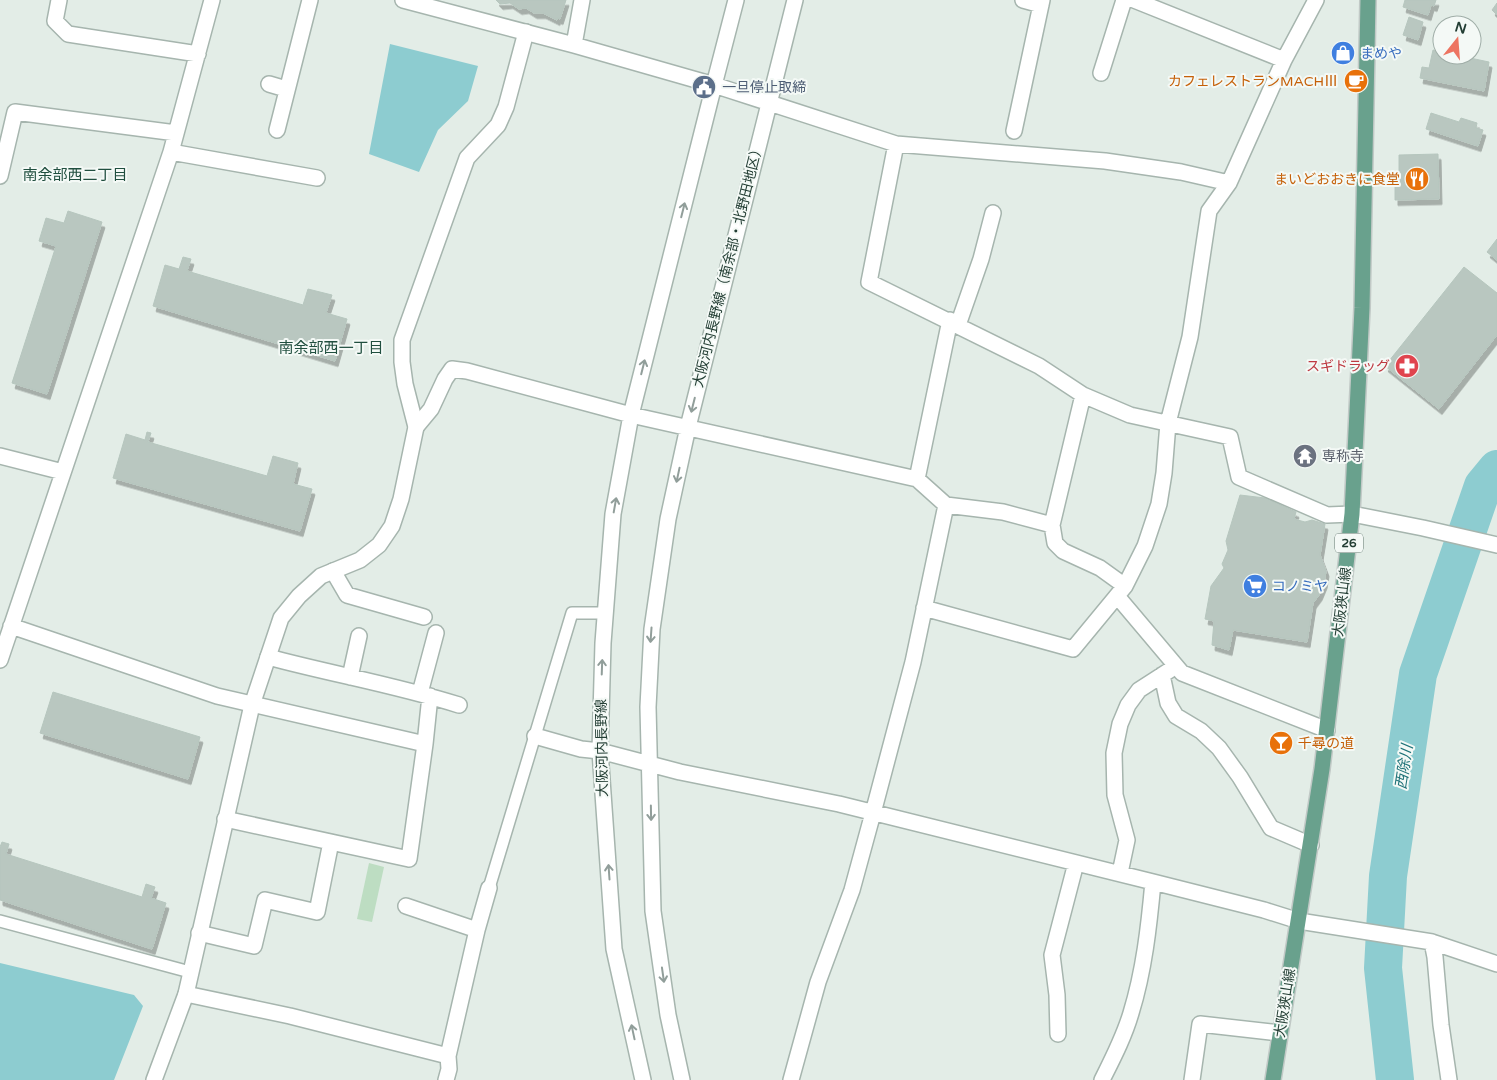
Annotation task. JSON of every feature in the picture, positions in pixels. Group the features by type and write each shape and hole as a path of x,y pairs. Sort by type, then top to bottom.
{"main road":[{"name":"大阪狭山線","path":"1272,1080 1311,845 1327,730 1352,514 1362,308 1368,0"}],"street":[{"path":"59,0 55,21 68,34 198,54"},
{"path":"0,660 7,628 63,472 171,152 212,0"},
{"path":"277,130 286,88 310,0"},
{"path":"403,0 574,45 714,85 896,144 1105,161 1181,172 1229,183"},
{"path":"574,45 582,0"},
{"name":"大阪河内長野線","path":"643,1080 614,949 600,751 603,643 613,514 631,415 736,0"},
{"name":"大阪河内長野線（南余部・北野田地区）","path":"688,427 795,0"},
{"path":"1014,131 1042,3 1023,0"},
{"path":"1101,73 1124,0"},
{"path":"1134,0 1284,60"},
{"path":"924,608 1073,649 1121,590 1145,546 1159,504 1164,473 1168,423 1190,338 1209,212 1229,183 1284,60 1316,0"},
{"path":"154,1080 186,994 252,705 281,618 299,596 321,576 360,560 379,545 392,526 401,498 416,427 403,370 402,340 467,158 498,124 506,107 526,32"},
{"path":"269,84 286,88"},
{"path":"0,176 15,112 176,134"},
{"path":"896,144 869,282 954,322 1039,366 1083,395 1130,415 1230,437 1239,477 1327,515 1352,514 1497,545"},
{"path":"171,152 317,178"},
{"path":"917,480 954,322 981,258 993,213"},
{"path":"416,427 431,409 445,379 452,369 467,371 631,415 917,480 946,505 1003,512 1052,525"},
{"path":"1083,395 1052,525 1055,543 1063,551 1100,568 1121,590 1182,673 1327,730"},
{"path":"682,1080 668,1015 653,911 648,708 652,629 668,519 688,427"},
{"path":"0,456 63,472"},
{"path":"791,1080 818,982 852,890 873,813 913,662 946,505"},
{"path":"333,571 347,594 424,617"},
{"path":"7,628 217,696 425,744"},
{"path":"225,819 409,860 425,744 425,694 436,632"},
{"path":"350,677 359,636"},
{"path":"268,657 425,694 459,704"},
{"path":"1120,874 1127,840 1115,795 1114,753 1120,724 1128,705 1139,690 1176,666"},
{"path":"1162,675 1168,703 1176,716 1201,731 1219,748 1240,777 1271,828 1311,845"},
{"path":"535,736 581,749 600,751 680,772 838,804 1264,910 1299,921 1428,941 1497,964"},
{"path":"199,932 254,946 265,900 317,912 331,842"},
{"path":"1058,1034 1057,995 1052,955 1076,863"},
{"path":"1102,1080 1118,1048 1131,1013 1147,944 1153,882"},
{"path":"446,1080 449,1069 448,1056 477,930 489,888"},
{"path":"406,906 477,930"},
{"path":"1428,941 1435,957 1441,1025 1449,1080"},
{"path":"186,994 290,1016 448,1056"},
{"path":"1192,1080 1200,1024 1280,1033"}],"lane":[{"path":"489,888 572,613 605,614"},
{"path":"0,921 190,972"}],"green space":[{"path":"369,863 384,867 372,922 357,919"}],"water":[{"path":"390,44 478,66 468,101 438,130 419,172 369,154"},
{"path":"0,963 134,995 143,1006 114,1080 0,1080"}],"building":[{"path":"496,0 566,0 560,19 557,18 557,20 543,13 534,13 526,8 519,9 510,3 500,4"},
{"path":"1405,0 1436,0 1434,6 1431,5 1428,15 1403,7"},
{"path":"1497,3 1497,15 1492,10"},
{"path":"1409,17 1423,22 1418,40 1403,35"},
{"path":"1432,54 1432,65 1482,65 1482,61 1489,62 1484,91 1420,78 1422,67 1429,68"},
{"path":"1431,113 1459,122 1461,118 1477,123 1476,128 1483,130 1478,146 1426,129"},
{"path":"1438,154 1439,199 1395,200 1393,173 1399,173 1399,155"},
{"path":"68,211 102,222 47,394 12,383 56,246 39,241 46,218 64,223"},
{"path":"1497,239 1497,260 1487,252"},
{"path":"183,257 191,259 187,271 303,305 308,289 332,295 326,313 347,319 335,361 153,306 165,265 179,269"},
{"path":"1464,267 1497,293 1497,335 1439,409 1385,366"},
{"path":"147,432 151,433 148,442 267,476 273,456 298,463 293,484 312,489 300,531 113,478 126,434 145,440"},
{"path":"1240,495 1265,498 1296,512 1294,519 1305,522 1312,520 1325,524 1320,555 1326,571 1324,583 1313,603 1307,642 1233,630 1229,650 1212,645 1214,621 1205,619 1211,586 1224,568 1222,564 1228,550 1226,541"},
{"path":"53,692 200,737 188,779 40,733"},
{"path":"2,842 9,844 6,854 142,897 146,884 155,887 151,898 166,903 152,949 0,900 0,847"}],"waterway":[{"name":"西除川","path":"1395,1080 1383,968 1388,876 1418,674 1483,486 1497,469"}],"place":[{"name":"まめや","path":"1343,53"},
{"name":"カフェレストランMACHⅢ","path":"1356,81"},
{"name":"一旦停止取締","path":"704,87"},
{"name":"まいどおおきに食堂","path":"1417,179"},
{"name":"スギドラッグ","path":"1407,366"},
{"name":"専称寺","path":"1305,456"},
{"name":"コノミヤ","path":"1255,586"},
{"name":"千尋の道","path":"1281,743"}],"district":[{"name":"南余部西二丁目","path":"75,175"},
{"name":"南余部西一丁目","path":"331,348"}]}
